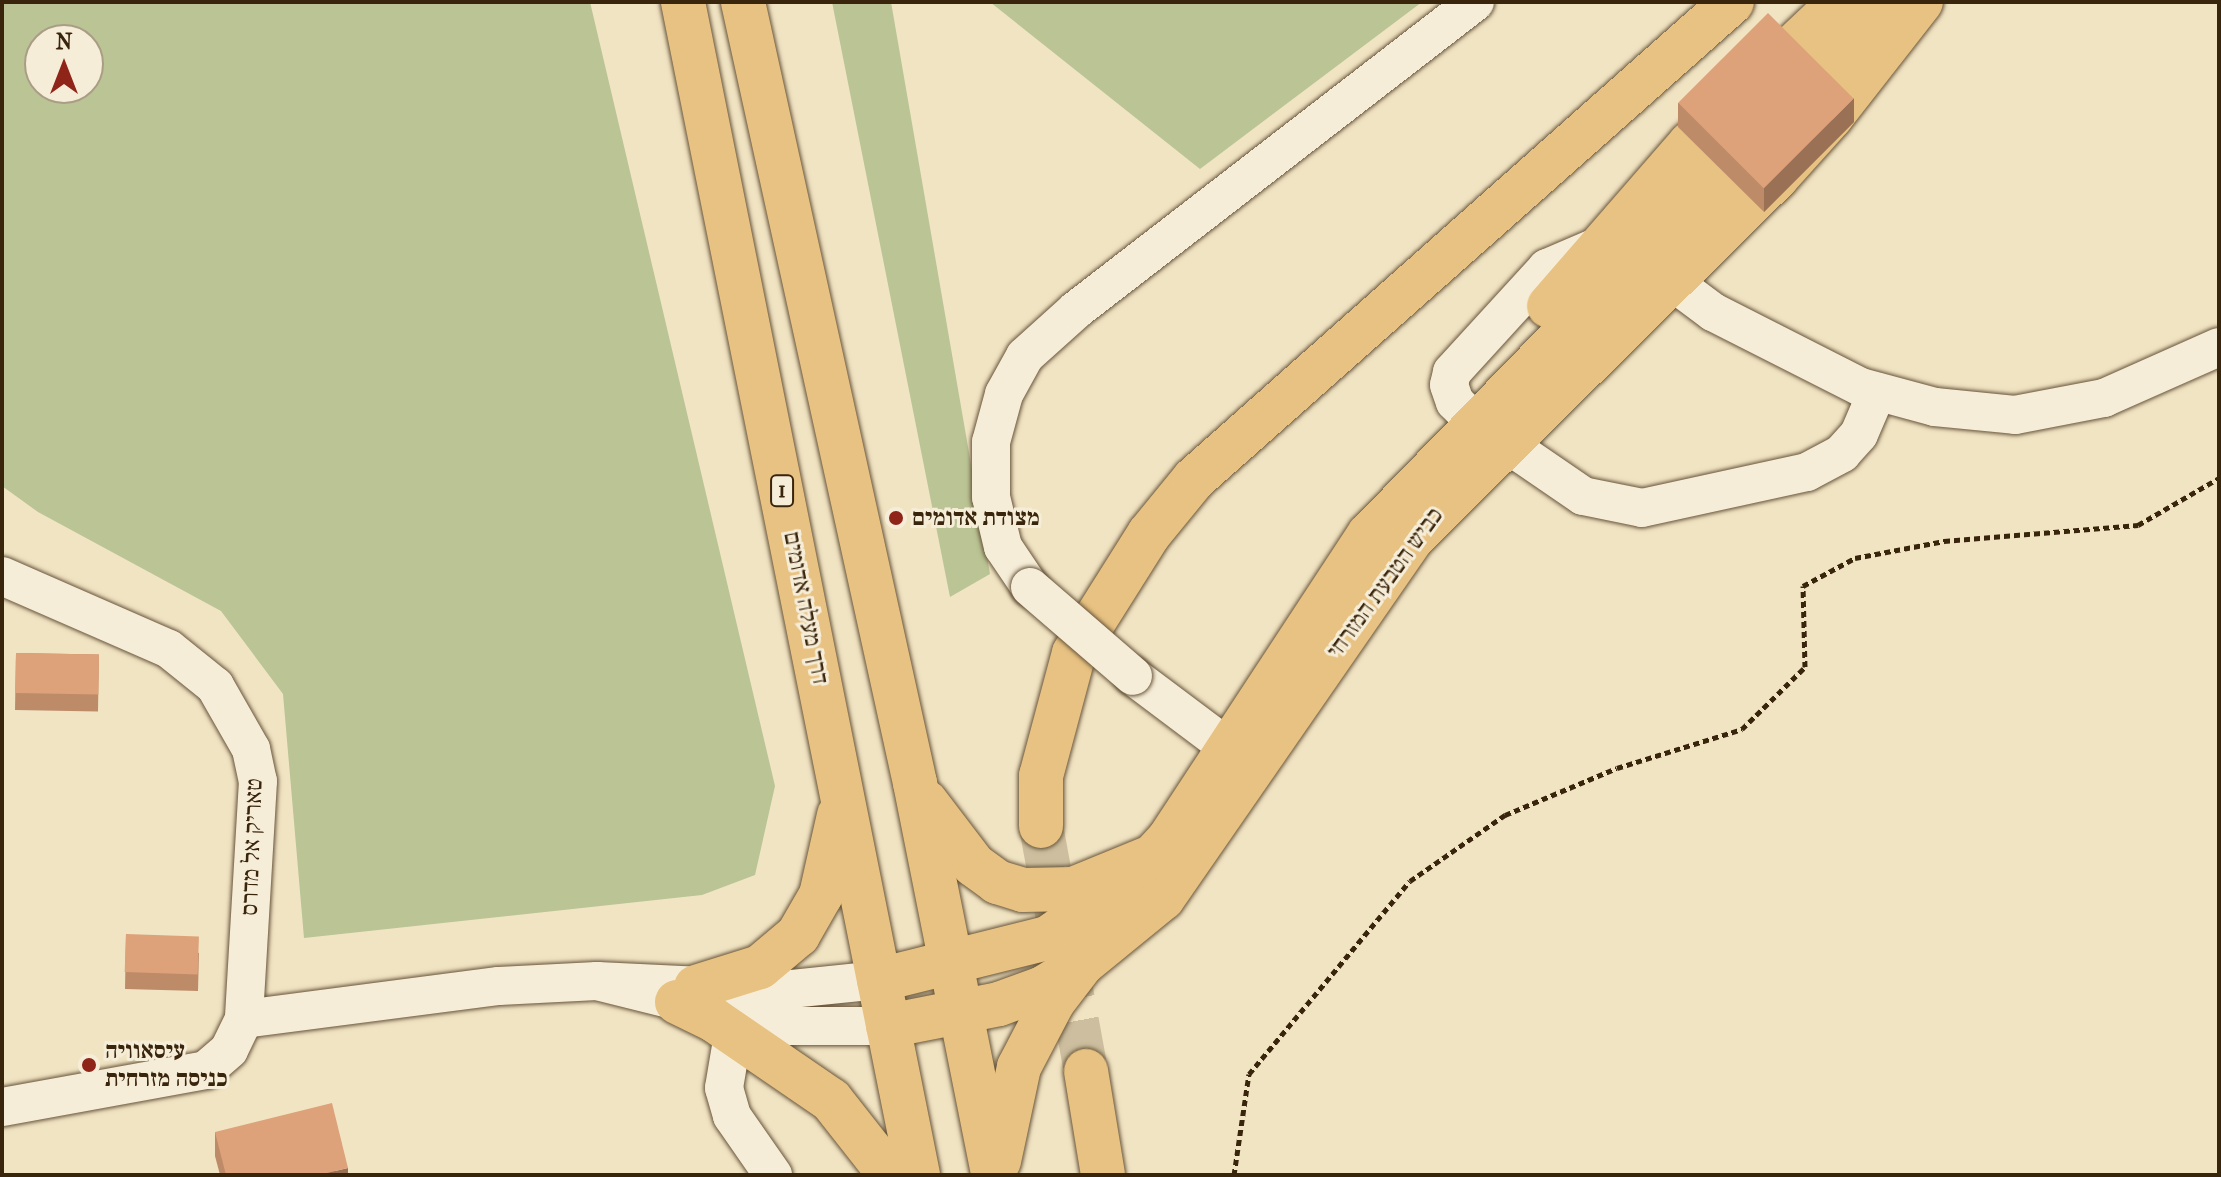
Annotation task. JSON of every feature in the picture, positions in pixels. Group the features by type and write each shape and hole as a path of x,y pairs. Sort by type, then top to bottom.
{"main road":[{"name":"דרך מעלה אדומים","path":"683,2 879,980"},
{"path":"743,2 915,783 970,959 961,1012 995,1175"},
{"path":"1041,826 1041,776 1074,653 1142,544 1194,479 1732,2"},
{"path":"1478,423 1630,254 1690,144 1840,2"},
{"name":"כביש הטבעת המזרחי","path":"879,980 1048,938 1115,893 1154,856 1242,758 1412,538 1478,423 1630,254 1887,2"},
{"name":"כביש הטבעת המזרחי","path":"1630,254 1831,117 1921,2"},
{"name":"כביש הטבעת המזרחי","path":"888,1026 961,1012 1043,988 1082,964 1163,898 1363,543 1403,465 1478,423"},
{"path":"915,783 956,846 997,882 1046,893 1073,889 1154,856"},
{"path":"742,1002 798,935 821,895 843,797"},
{"path":"995,1175 1019,1067 1053,1002 1082,964"},
{"name":"1","path":"879,980 918,1175"},
{"path":"686,995 742,1002"},
{"path":"686,995 742,1002 831,1100 890,1175"},
{"path":"1086,1071 1103,1175"}],"street":[{"path":"1242,758 1133,676 1030,587 1003,547 991,497 991,442 1004,394 1025,356 1076,310 1475,2"},
{"path":"1630,254 1713,312 1877,392 1935,407 2015,415 2104,398 2219,347"},
{"path":"1478,423 1583,496 1642,508 1825,465 1859,434 1877,392"},
{"name":"טאריק אל מדרס","path":"2,576 169,649 215,686 251,749 258,781 244,1019"},
{"path":"742,1002 879,980"},
{"path":"2,1107 206,1070 229,1050 244,1019 499,986 597,981 686,995"},
{"path":"742,1002 822,1030 888,1026"},
{"path":"742,1002 724,1088 728,1102 773,1175"}],"path":[{"path":"1234,1175 1249,1074 1410,881 1505,815 1617,768 1742,729 1805,667 1803,586 1855,558 1944,541 2138,525 2219,478"}],"green space":[{"path":"2,2 590,2 775,786 755,875 702,895 304,938 283,694 221,611 38,512 2,486"},
{"path":"832,2 891,2 990,574 950,597"},
{"path":"990,2 1422,2 1200,169"}],"building":[{"path":"1768,13 1854,99 1764,188 1678,103"},
{"path":"16,653 99,654 98,694 15,693"},
{"path":"126,934 199,937 198,975 125,972"},
{"path":"2,942 4,942 2,997"},
{"path":"332,1103 348,1168 318,1175 226,1175 215,1132"}],"tunnel":[{"path":"1041,826 1086,1071"}],"place":[{"name":"מצודת אדומים","path":"896,518"},
{"name":"עיסאוויה כניסה מזרחית","path":"89,1065"}]}
